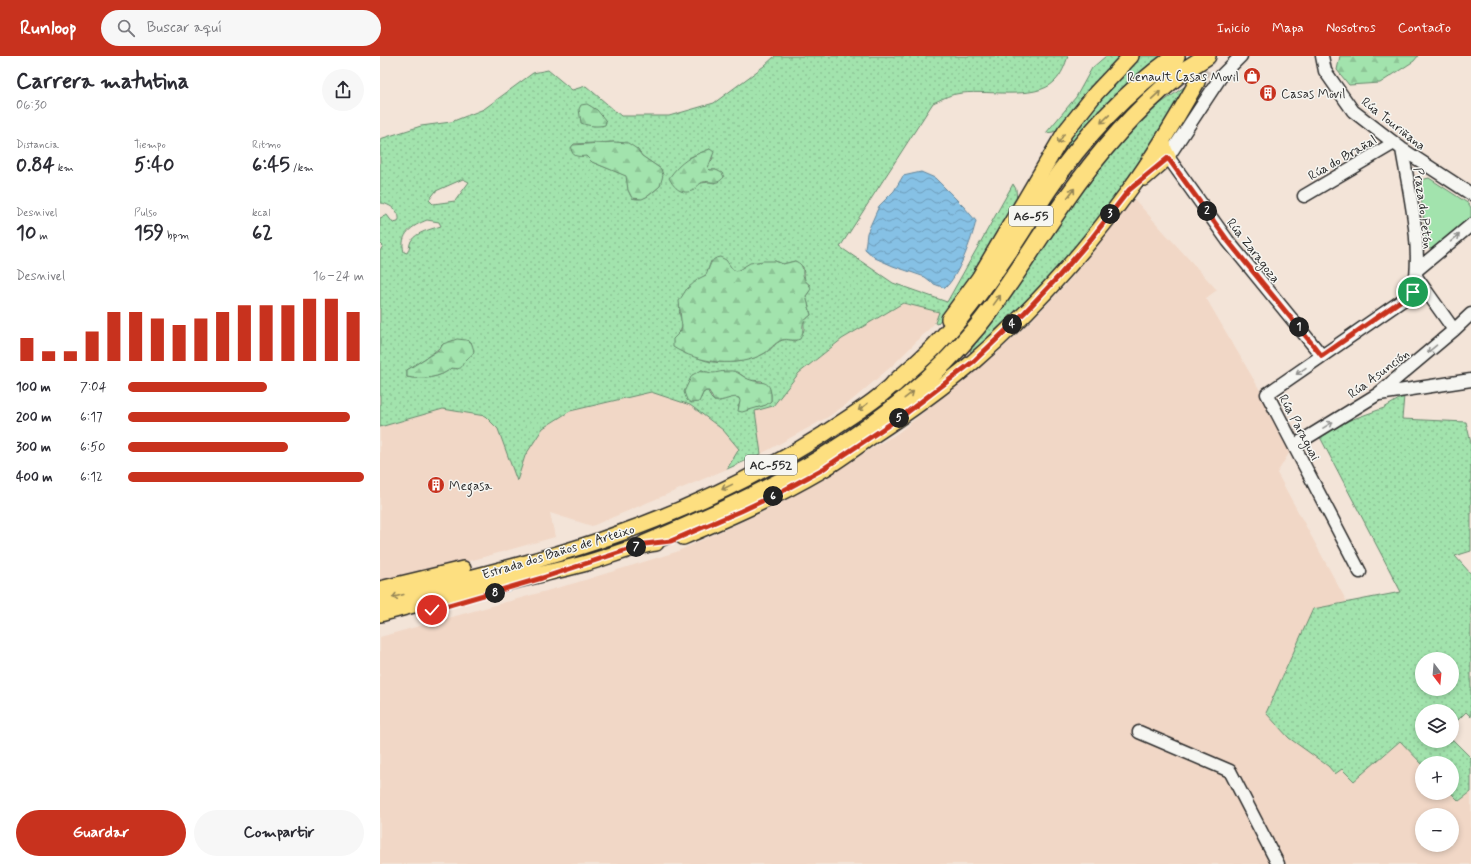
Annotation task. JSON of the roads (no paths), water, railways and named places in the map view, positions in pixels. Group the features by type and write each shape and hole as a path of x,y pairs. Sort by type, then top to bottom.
{"highway":[{"name":"AG-55","path":"894,384 936,345 965,311 1008,252 1048,190 1093,130 1136,89 1176,56"},
{"name":"AG-55","path":"645,544 702,521 800,472 853,438 920,386 949,359 978,326 1024,262 1064,202 1109,142 1177,77 1208,56"}],"main road":[{"name":"AC-552","path":"894,384 933,339 979,278 1065,132 1096,94 1131,56"},
{"name":"AC-552","path":"645,544 671,541 712,525 777,494 823,469 905,414 974,361 1025,312 1091,239 1129,190 1163,142 1197,82"},
{"path":"1129,190 1168,158 1163,142"},
{"name":"Estrada dos Baños de Arteixo","path":"380,601 555,554 637,527 706,498 804,447 851,416 894,384"},
{"name":"AC-552","path":"380,589 568,545 637,527"},
{"name":"Estrada dos Baños de Arteixo","path":"380,614 584,564 645,544"},
{"name":"AC-552","path":"380,624 496,592 584,564"}],"street":[{"path":"1168,158 1222,75 1241,56"},
{"name":"Rúa Touriñana","path":"1322,56 1325,71 1353,111 1398,146 1471,194"},
{"name":"Rúa do Brañal","path":"1304,196 1398,146"},
{"name":"Praza do Petón","path":"1398,146 1416,245 1417,274"},
{"name":"Rúa Zaragoza","path":"1168,158 1228,241 1322,356"},
{"name":"Praza do Petón","path":"1417,274 1471,225"},
{"path":"1417,274 1454,330"},
{"name":"Rúa Paraguai","path":"1360,572 1268,394 1413,292 1417,274"},
{"name":"Rúa Asunción","path":"1294,445 1378,394 1471,314"},
{"path":"1378,394 1471,380"},
{"path":"1139,732 1230,771 1278,864"}],"water":[{"path":"921,172 935,178 976,221 968,247 959,267 950,283 945,288 934,284 925,277 875,258 865,249 867,233 879,206 894,191 903,176"}],"tunnel":[{"path":"1197,82 1210,56"}],"place":[{"name":"Renault Casas Movil","path":"1252,76"},
{"name":"Casas Movil","path":"1268,93"},
{"name":"Megasa","path":"436,485"}]}
